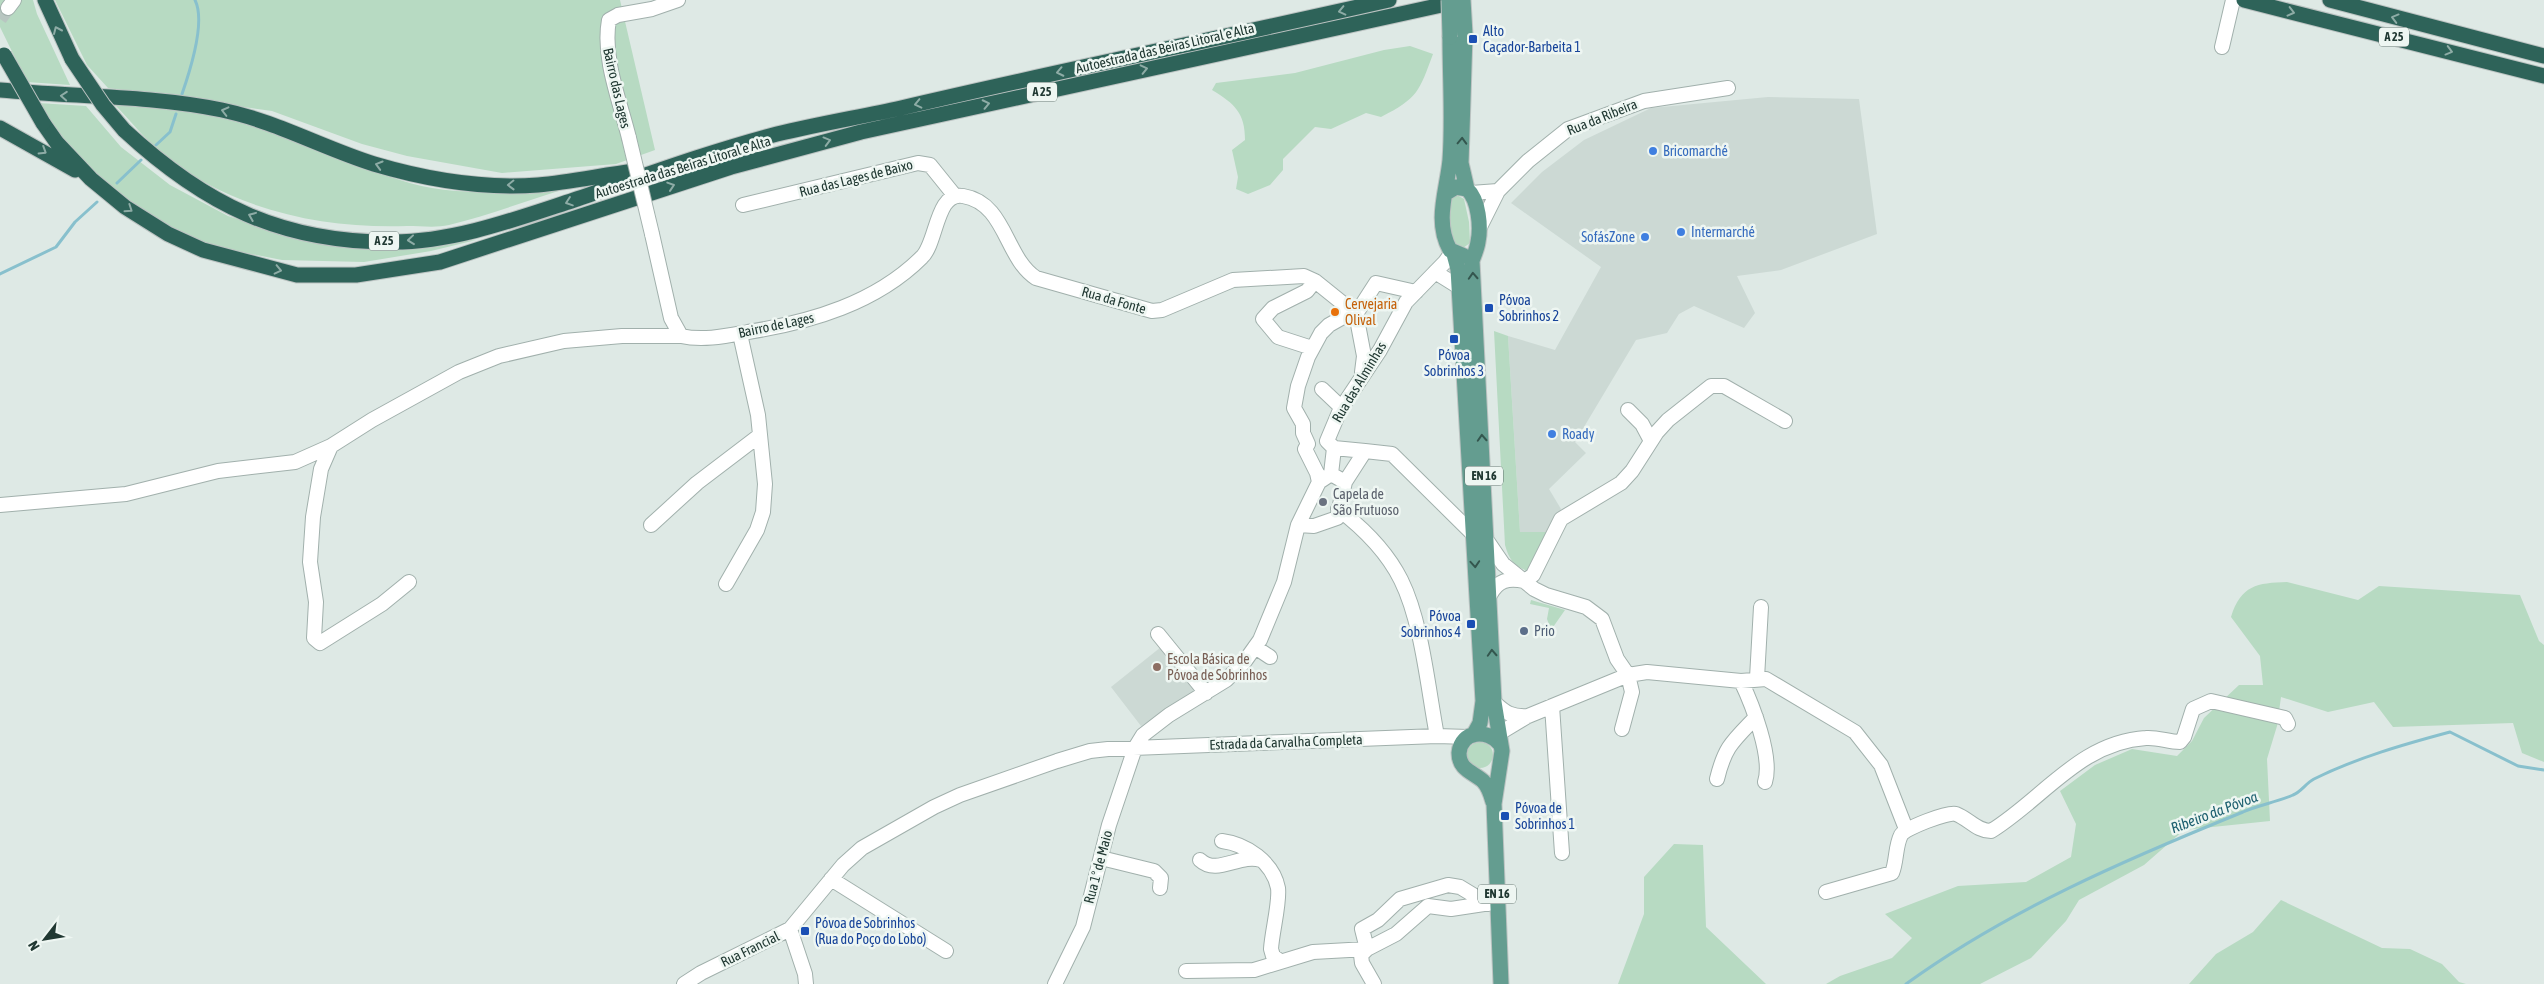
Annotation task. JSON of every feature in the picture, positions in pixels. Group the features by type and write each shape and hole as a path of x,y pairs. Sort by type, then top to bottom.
{"highway":[{"name":"Autoestrada das Beiras Litoral e Alta","path":"44,0 72,59 103,105 124,130 187,183 219,202 254,218 293,230 321,235 393,242 456,235 539,212 664,168 777,134 1389,0"},
{"name":"Autoestrada das Beiras Litoral e Alta","path":"2,50 43,123 57,143 91,179 125,207 168,234 203,250 297,275 356,275 440,262 722,170 861,132 1464,0"},
{"name":"A 25","path":"2244,0 2544,76"},
{"name":"A 25","path":"2330,0 2544,56"},
{"path":"0,90 165,102 222,110 281,127 373,163 426,178 478,185 536,185 664,168"},
{"path":"0,128 91,179"}],"main road":[{"name":"EN 16","path":"1449,0 1458,36 1462,163 1478,219 1479,229 1479,240 1472,262 1488,542 1494,702 1502,751 1494,804 1493,903 1501,984"},
{"name":"EN 16","path":"1464,0 1458,36 1450,161 1446,193 1442,203 1442,224 1447,245 1453,253 1459,287 1483,701 1480,723 1460,749 1459,756 1464,768 1488,787 1494,804"},
{"path":"1446,193 1456,187 1469,191"},
{"path":"1453,253 1465,256 1475,250"},
{"path":"1471,736 1488,734 1499,739"},
{"path":"1476,776 1490,775 1500,765"}],"street":[{"name":"Bairro das Lages","path":"678,0 652,9 618,15 609,20 606,37 670,318 681,336"},
{"path":"2222,47 2233,0"},
{"name":"Rua da Ribeira","path":"1479,229 1498,191 1528,161 1568,129 1644,101 1728,88"},
{"name":"Rua das Lages de Baixo","path":"743,206 918,163 930,165 955,196"},
{"path":"1469,191 1498,191"},
{"name":"Rua da Fonte","path":"955,196 963,196 974,200 993,214 1019,262 1026,272 1036,278 1152,311 1162,310 1233,280 1282,276 1312,279"},
{"name":"Bairro de Lages","path":"0,505 126,494 218,471 295,462 331,446 372,420 459,372 499,356 564,341 622,336 681,336 694,339 740,334 805,321 861,300 924,256 945,205 955,196"},
{"path":"1453,253 1435,272 1459,287"},
{"name":"Rua das Alminhas","path":"1331,474 1331,444 1342,408 1380,350 1406,302 1435,272"},
{"path":"1312,348 1278,337 1263,319 1272,308 1307,291 1312,279 1352,311 1364,356 1362,375"},
{"path":"1308,444 1303,433 1303,424 1294,408 1294,399 1312,348 1324,329 1352,311 1376,283 1416,292"},
{"path":"726,584 757,530 763,512 764,484 758,415 740,334"},
{"path":"1490,595 1494,587 1501,581 1510,578 1525,581 1533,575 1561,519 1621,482 1632,471 1651,441 1678,411 1711,386 1724,386 1785,421"},
{"path":"1322,389 1342,408"},
{"path":"1628,410 1642,424 1651,441"},
{"path":"651,525 697,483 760,434"},
{"path":"1308,444 1331,444 1392,454 1473,534"},
{"path":"1308,444 1305,449 1317,473 1319,482"},
{"path":"331,446 321,469 313,517 310,562 316,602 314,638 320,643 382,604 409,582"},
{"path":"1298,525 1314,526 1337,518 1345,482 1365,451"},
{"path":"1142,744 1169,715 1206,694 1239,667 1255,647 1284,582 1298,525 1319,482 1331,474 1345,482"},
{"path":"1447,507 1458,507 1471,499"},
{"path":"1338,509 1383,552 1401,580 1416,626 1437,736 1453,742 1459,756"},
{"path":"1488,542 1503,564 1525,581 1546,595 1595,612 1602,618 1617,659 1628,675 1632,692 1622,729"},
{"path":"1757,678 1762,607"},
{"path":"1158,634 1206,694"},
{"path":"1255,647 1270,657"},
{"path":"1499,739 1528,716 1628,675 1647,672 1741,681 1757,678 1773,683 1855,732 1881,765 1906,829"},
{"path":"1741,681 1756,717 1768,772 1765,782"},
{"path":"1826,892 1892,873 1901,834 1906,829 1915,828 1950,813 1956,814 1983,831 1991,831 2061,774 2098,751 2131,740 2148,738 2180,742 2184,737 2193,708 2203,703 2211,701 2285,718 2288,724"},
{"path":"1494,702 1504,713 1516,717 1528,716"},
{"path":"1552,706 1562,853"},
{"path":"1717,779 1722,757 1731,744 1756,717"},
{"name":"Estrada da Carvalha Completa","path":"790,929 832,879 862,848 960,795 1090,751 1117,749 1142,744 1471,736"},
{"name":"Rua 1° de Maio","path":"1055,984 1083,927 1101,858 1142,744"},
{"path":"1222,841 1236,843 1250,850 1262,860 1272,873 1278,887 1271,949 1272,956 1280,961"},
{"path":"1200,860 1206,865 1214,867 1242,858 1252,857 1262,860"},
{"path":"1101,858 1154,871 1161,878 1160,888"},
{"path":"832,879 946,950"},
{"path":"1367,949 1362,929 1378,920 1400,899 1448,886 1460,887 1493,903"},
{"path":"1374,984 1362,963 1361,955 1367,949 1396,934 1428,906 1451,909 1493,903"},
{"path":"790,929 805,974 806,984"},
{"name":"Rua Francial","path":"684,984 701,973 790,929"},
{"path":"1186,971 1254,970 1313,952 1367,949"}],"shaded area":[{"path":"1768,97 1859,99 1877,234 1781,270 1737,276 1755,313 1744,328 1694,306 1679,314 1667,333 1636,340 1575,442 1586,453 1549,489 1561,509 1550,532 1520,532 1508,336 1555,350 1601,267 1511,203 1542,172 1584,140 1651,108"},
{"name":"Escola Básica de Póvoa de Sobrinhos","path":"1161,647 1198,691 1141,726 1111,687"}],"green space":[{"path":"0,0 33,0 37,14 70,85 27,82 0,27"},
{"path":"55,0 620,0 655,150 616,164 502,173 407,156 362,144 272,111 108,88 87,65"},
{"path":"1410,46 1433,54 1420,86 1410,99 1381,117 1366,113 1331,129 1315,127 1283,159 1283,170 1270,185 1248,194 1236,189 1238,177 1232,150 1245,140 1245,131 1241,116 1233,105 1212,90 1216,83 1295,73 1384,50"},
{"path":"38,103 86,106 121,147 170,185 228,216 288,235 369,248 476,240 431,251 364,262 282,260 210,246 164,225 133,205 77,158"},
{"path":"115,105 196,113 256,125 295,138 372,170 432,188 484,192 572,187 480,217 444,226 374,226 309,219 245,201 215,188 187,172 154,147"},
{"path":"1457,195 1464,199 1469,222 1470,243 1463,248 1456,245 1450,221 1450,203 1452,197"},
{"path":"1494,331 1508,336 1520,532 1550,532 1527,571 1512,561 1505,545"},
{"path":"2287,582 2358,600 2379,586 2520,595 2539,641 2544,645 2544,762 2522,753 2513,723 2393,727 2374,702 2328,712 2281,697 2277,726 2267,759 2270,821 2184,830 2144,865 2079,900 2066,921 2031,958 1980,984 1826,984 1840,976 1892,958 1912,938 1885,914 1958,886 2026,882 2071,857 2076,824 2060,791 2095,765 2132,749 2177,756 2192,741 2204,718 2239,685 2263,685 2260,656 2231,617 2235,606 2245,592 2267,583"},
{"path":"1531,600 1565,610 1551,630 1547,619 1549,608 1530,604"},
{"path":"1480,742 1489,746 1493,755 1489,764 1480,768 1471,764 1467,755 1471,746"},
{"path":"1674,844 1703,845 1706,927 1766,984 1618,984 1644,914 1644,877"},
{"path":"2281,900 2382,948 2410,949 2442,964 2459,982 2466,984 2189,984 2216,954 2253,932"}],"waterway":[{"path":"182,94 193,60 198,33 198,9 195,0"},
{"path":"156,145 170,132 176,114"},
{"path":"117,183 141,160"},
{"path":"0,274 56,247 75,222 97,202"},
{"name":"Ribeiro da Póvoa","path":"1906,984 1945,957 1985,933 2069,888 2199,830 2293,795 2314,779 2330,771 2381,752 2450,732 2518,766 2544,770"}],"tunnel":[{"path":"0,19 8,8"}],"place":[{"name":"Alto Caçador-Barbeita 1","path":"1473,39"},
{"name":"Bricomarché","path":"1653,151"},
{"name":"Intermarché","path":"1681,232"},
{"name":"SofásZone","path":"1645,237"},
{"name":"Póvoa Sobrinhos 2","path":"1489,308"},
{"name":"Cervejaria Olival","path":"1335,312"},
{"name":"Póvoa Sobrinhos 3","path":"1454,339"},
{"name":"Roady","path":"1552,434"},
{"name":"Capela de São Frutuoso","path":"1323,502"},
{"name":"Póvoa Sobrinhos 4","path":"1471,624"},
{"name":"Prio","path":"1524,631"},
{"name":"Escola Básica de Póvoa de Sobrinhos","path":"1157,667"},
{"name":"Póvoa de Sobrinhos 1","path":"1505,816"},
{"name":"Póvoa de Sobrinhos (Rua do Poço do Lobo)","path":"805,931"}]}
